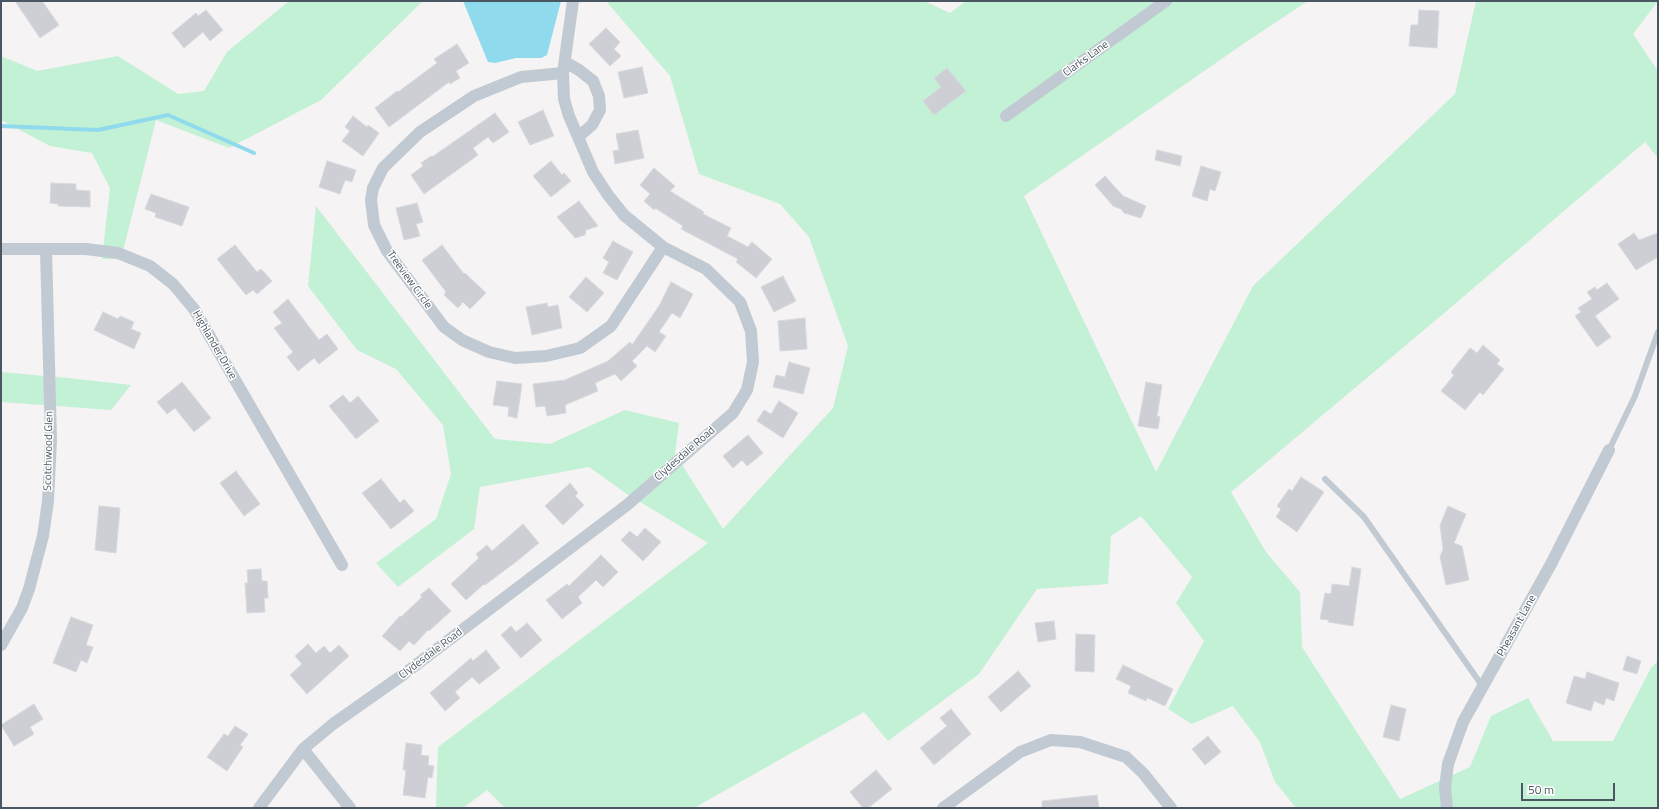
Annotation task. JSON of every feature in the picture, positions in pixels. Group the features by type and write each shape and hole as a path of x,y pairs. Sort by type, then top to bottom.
{"street":[{"name":"Clydesdale Road","path":"258,808 303,749 333,724 404,674 627,505 733,413 747,390 753,362 751,331 740,302 706,269 663,247 624,215 608,195 593,172 569,116 564,99 564,67 573,1"},
{"name":"Clarks Lane","path":"1006,116 1166,1"},
{"path":"564,67 579,70 593,81 599,96 600,110 592,126 578,137"},
{"name":"Treeview Circle","path":"564,67 521,77 474,96 420,132 383,168 373,188 371,200 374,225 387,251 444,326 462,340 488,352 515,358 546,356 580,348 611,326 663,247"},
{"name":"Highlander Drive","path":"1,249 86,249 118,253 150,266 173,284 194,309 342,565"},
{"name":"Scotchwood Glen","path":"1,645 22,608 29,589 43,536 48,501 51,440 46,249"},
{"name":"Pheasant Lane","path":"1447,808 1445,787 1448,764 1464,722 1551,564 1609,450"},
{"path":"943,808 1020,752 1051,740 1080,742 1126,757 1143,773 1171,808"},
{"path":"303,749 350,808"}],"lane":[{"path":"1609,450 1635,396 1658,332"},
{"path":"1324,480 1364,517 1483,687"}],"green space":[{"path":"289,1 423,1 321,100 229,148 156,120 121,259 102,259 110,188 92,153 50,146 1,120 1,56 37,71 118,56 178,94 204,91 227,52"},
{"path":"606,1 924,1 950,13 966,1 1308,1 1246,42 1024,196 1156,472 1253,286 1455,94 1476,1 1658,1 1633,34 1658,71 1658,158 1645,142 1231,492 1266,552 1300,592 1302,647 1400,799 1470,767 1491,716 1528,698 1553,741 1613,741 1651,668 1658,661 1658,808 1296,808 1275,782 1260,742 1233,706 1192,724 1168,709 1204,641 1176,603 1192,577 1141,516 1111,536 1108,584 1037,589 979,674 888,741 864,712 694,808 505,808 487,790 463,808 436,808 438,747 708,543 627,494 589,467 480,487 474,529 398,587 376,563 436,519 451,474 443,425 396,369 357,350 308,286 316,206 495,439 550,444 625,410 679,423 675,454 723,529 833,408 848,346 809,237 780,204 699,174 670,76"},
{"path":"1,372 131,385 111,410 1,402"}],"water":[{"path":"463,1 561,1 547,55 541,58 516,58 495,63 488,62"}],"building":[{"path":"15,1 42,1 59,25 40,38"},
{"path":"206,10 223,30 210,41 203,32 184,48 172,33 196,13 198,16"},
{"path":"1419,10 1439,11 1437,48 1409,46 1411,25 1418,25"},
{"path":"606,28 620,42 614,49 621,56 610,66 589,44"},
{"path":"457,44 469,63 456,71 460,78 450,84 449,82 389,127 375,108 437,63 434,59"},
{"path":"642,67 648,93 624,98 618,72"},
{"path":"947,68 966,91 934,115 923,101 941,87 934,78"},
{"path":"543,110 554,136 530,145 518,122"},
{"path":"495,113 509,132 493,143 488,137 473,148 478,155 424,194 411,175 423,166 421,163"},
{"path":"353,116 367,127 368,125 379,133 363,156 342,141 350,131 345,127"},
{"path":"638,130 644,158 615,164 613,151 619,150 616,134"},
{"path":"1157,150 1182,156 1180,166 1155,160"},
{"path":"327,161 356,170 352,182 345,180 340,194 319,187"},
{"path":"551,161 562,175 564,173 571,181 551,197 533,176"},
{"path":"1201,166 1221,172 1215,191 1210,189 1207,201 1192,196"},
{"path":"654,168 675,186 670,191 704,212 703,214 731,228 727,236 748,247 752,242 772,259 756,278 736,262 738,259 681,229 683,226 655,208 654,210 644,201 650,194 640,185"},
{"path":"1105,176 1123,196 1146,206 1141,218 1124,213 1121,209 1113,206 1095,185"},
{"path":"51,183 76,184 76,190 90,191 90,207 58,206 58,204 50,203"},
{"path":"151,194 189,207 182,226 155,217 156,213 145,209"},
{"path":"579,201 598,226 586,230 585,235 575,238 557,217"},
{"path":"417,203 423,222 416,224 420,236 404,240 396,208"},
{"path":"1634,233 1639,240 1658,233 1658,257 1636,270 1618,244"},
{"path":"613,241 633,252 617,280 603,273 609,262 603,258"},
{"path":"235,245 257,272 261,269 272,281 257,294 253,290 246,295 217,259"},
{"path":"442,245 464,274 465,273 486,293 470,309 463,302 458,308 444,295 446,292 422,260"},
{"path":"783,276 796,301 774,312 761,287"},
{"path":"586,277 604,293 587,312 569,297"},
{"path":"671,282 693,294 680,318 672,313 659,332 666,336 655,352 647,346 632,361 637,366 621,381 615,374 595,383 598,391 565,405 566,413 547,416 545,406 536,407 533,384 565,380 608,361 630,342 632,345 659,306"},
{"path":"1607,283 1619,299 1595,316 1611,337 1597,347 1575,316 1581,312 1578,308 1592,299 1587,292 1595,287 1597,290"},
{"path":"288,299 319,340 327,334 338,349 319,364 314,358 298,371 287,357 293,352 274,328 282,323 273,312"},
{"path":"547,303 548,307 558,305 562,328 532,335 526,307"},
{"path":"103,312 118,319 120,316 134,322 131,329 141,333 134,349 94,330"},
{"path":"805,318 807,349 780,351 778,321"},
{"path":"1483,345 1500,360 1497,364 1504,369 1483,395 1480,392 1465,410 1441,391 1454,375 1451,372 1470,348 1477,353"},
{"path":"789,362 810,368 803,394 773,387 776,375 785,377"},
{"path":"497,381 522,384 517,418 508,416 509,407 493,405"},
{"path":"182,382 211,418 194,432 175,408 167,414 157,402"},
{"path":"1146,382 1162,385 1157,416 1160,417 1158,429 1138,426"},
{"path":"343,395 350,403 358,396 379,421 356,439 329,406"},
{"path":"779,401 798,413 783,438 757,421 764,410 771,414"},
{"path":"748,435 763,453 747,466 742,460 733,468 723,456"},
{"path":"236,471 260,504 244,516 220,483"},
{"path":"1301,477 1324,492 1297,532 1276,517 1281,509 1277,506 1289,489 1292,491"},
{"path":"381,479 400,503 404,499 414,511 391,529 362,493"},
{"path":"570,483 578,493 575,496 584,505 563,525 545,506"},
{"path":"99,506 120,508 116,553 95,550"},
{"path":"1448,506 1466,514 1454,543 1462,546 1469,580 1446,585 1440,557 1443,549 1440,525"},
{"path":"523,524 539,543 485,585 484,584 466,600 451,584 479,558 476,554 487,545 492,551"},
{"path":"645,528 661,542 643,561 621,540 630,531 637,537"},
{"path":"601,555 618,572 603,587 596,580 578,597 582,603 562,619 546,600 567,584 569,586"},
{"path":"1352,567 1361,569 1353,626 1328,622 1329,620 1320,619 1325,593 1331,594 1332,584 1349,586"},
{"path":"261,569 262,581 267,581 268,598 264,598 265,612 247,613 245,583 248,583 247,570"},
{"path":"429,588 451,611 429,631 428,630 414,645 409,641 400,651 382,636 400,616 401,617 422,597 420,595"},
{"path":"71,617 93,625 86,645 93,647 87,663 81,660 76,672 53,663"},
{"path":"1054,621 1056,639 1038,642 1035,623"},
{"path":"527,623 542,640 521,658 501,635 511,626 516,632"},
{"path":"1076,634 1095,635 1094,672 1075,671"},
{"path":"308,644 316,653 324,646 330,653 339,645 349,656 307,694 290,675 302,664 295,656"},
{"path":"486,650 500,668 479,684 472,677 455,692 460,698 445,711 430,693 471,658 473,661"},
{"path":"1627,656 1641,661 1637,674 1623,670"},
{"path":"1123,665 1173,689 1165,706 1147,698 1146,701 1128,693 1131,686 1116,679"},
{"path":"1018,671 1031,686 1001,712 988,697"},
{"path":"1587,672 1619,683 1614,701 1606,698 1604,705 1594,701 1591,711 1566,703 1574,676 1585,679"},
{"path":"34,704 43,719 30,727 34,734 14,746 1,725"},
{"path":"1391,705 1406,709 1399,741 1383,737"},
{"path":"951,709 971,734 934,765 920,748 947,726 940,718"},
{"path":"235,726 248,734 240,745 243,747 227,771 207,757 224,734 228,736"},
{"path":"1208,736 1221,752 1205,765 1192,749"},
{"path":"406,743 422,745 421,755 429,756 428,765 434,766 432,778 428,777 425,798 403,795 406,770 403,770"},
{"path":"876,770 892,789 868,808 863,808 850,792"},
{"path":"1097,795 1099,808 1042,808 1042,801"}],"waterway":[{"path":"1,126 98,130 168,115 254,153"}]}
